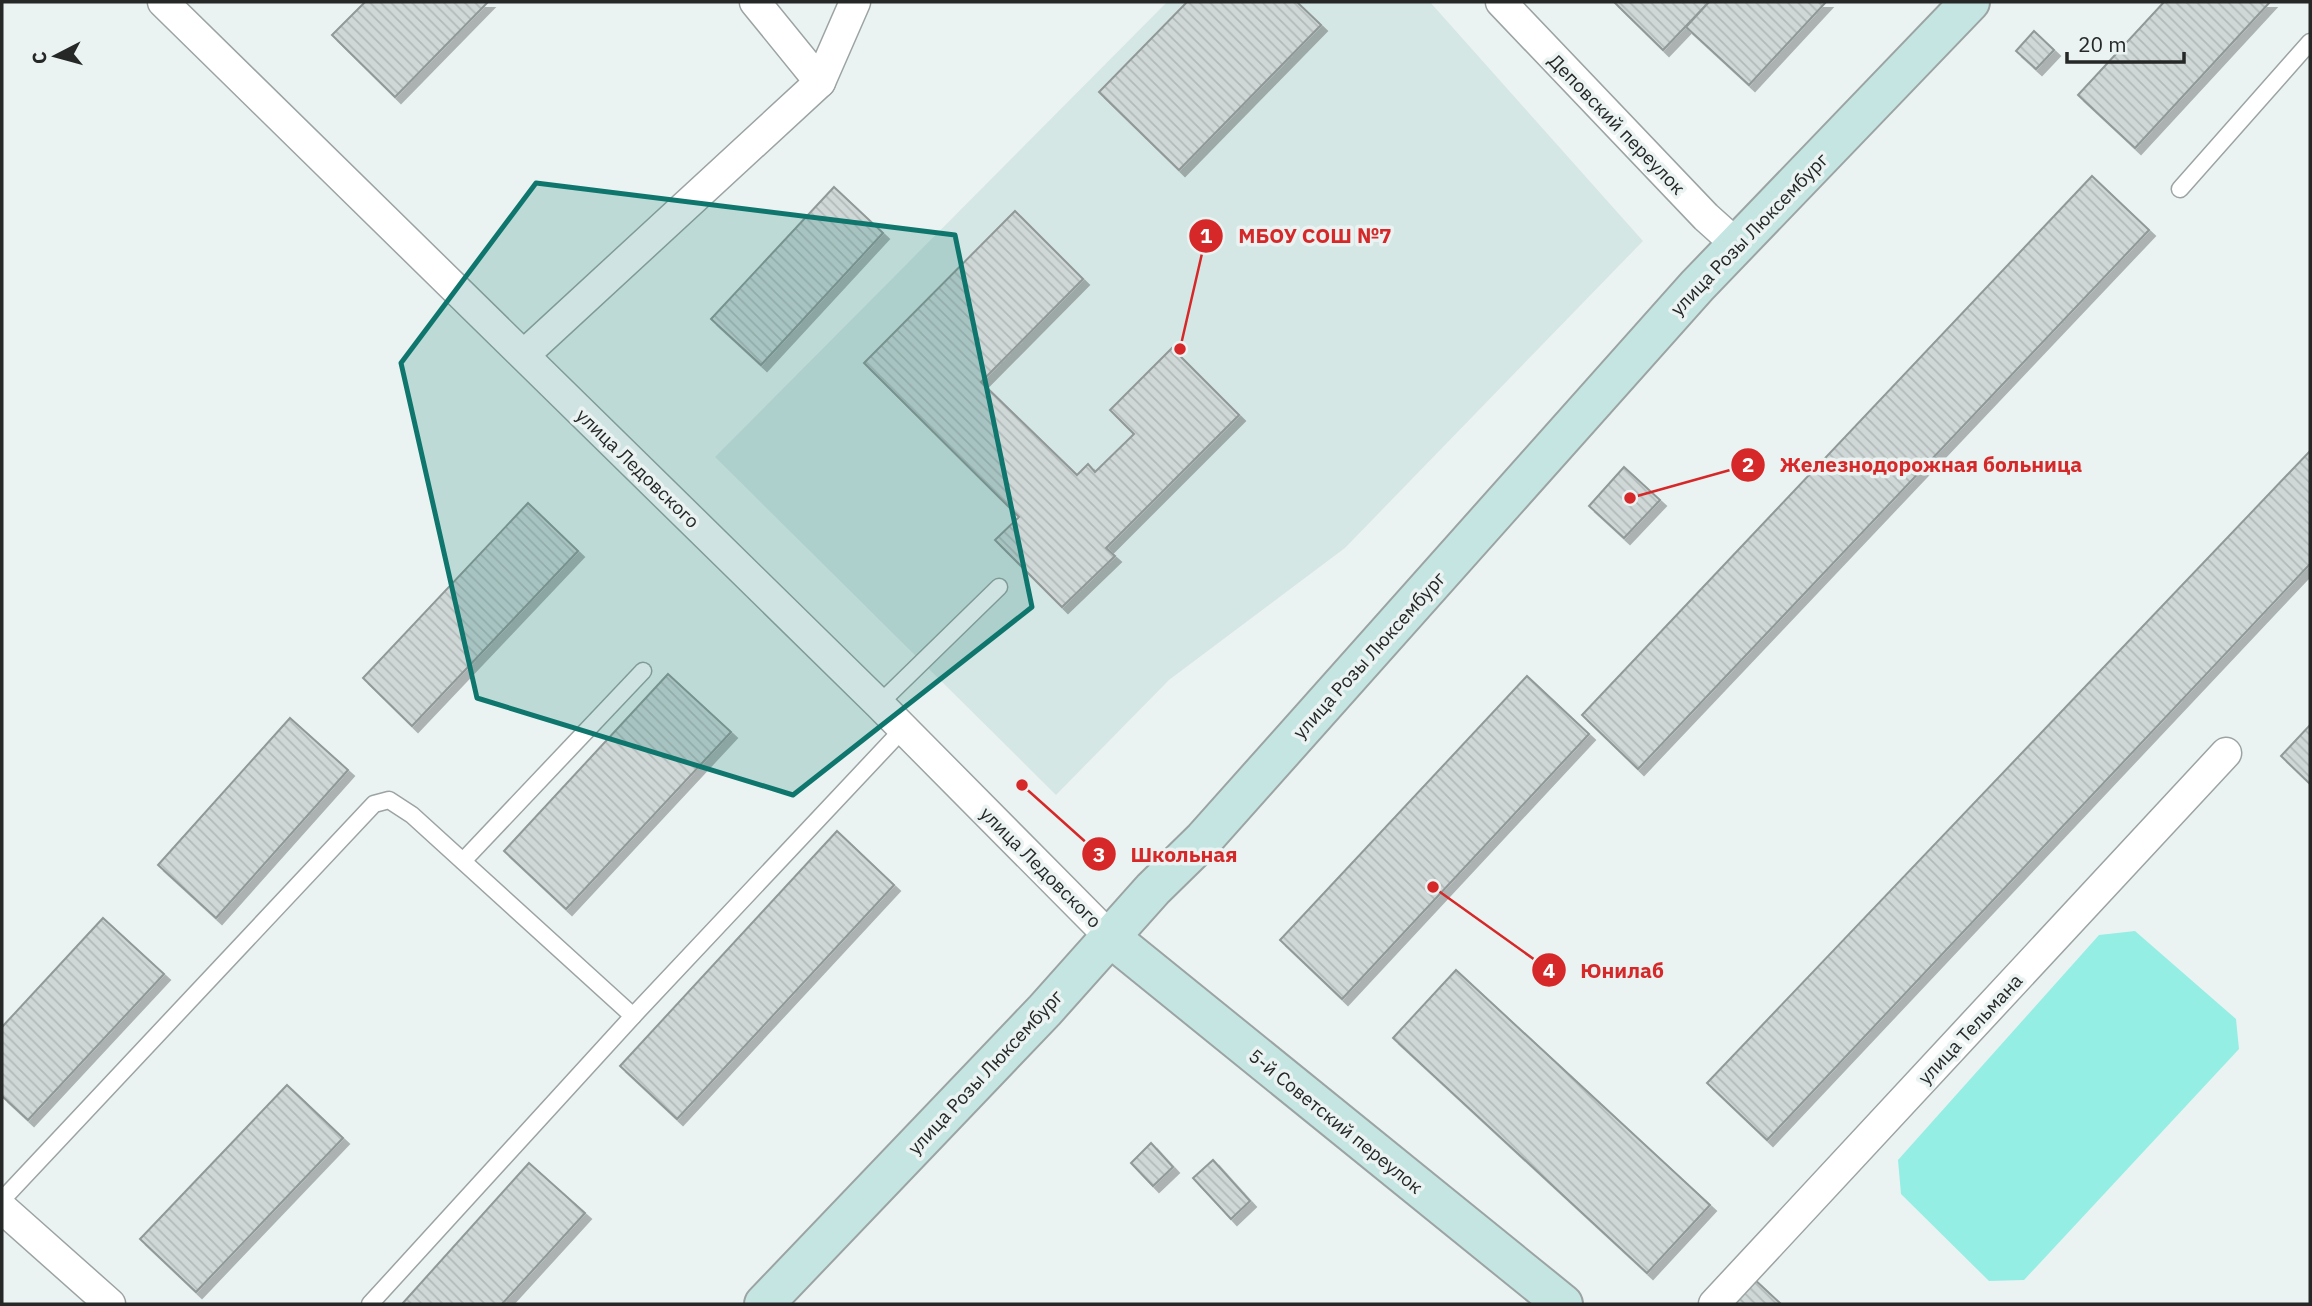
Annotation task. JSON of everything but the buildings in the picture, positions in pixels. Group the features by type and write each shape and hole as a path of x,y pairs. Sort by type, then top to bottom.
{"main road":[{"name":"улица Розы Люксембург","path":"764,1304 1045,1010 1153,889 1204,839 1736,244 1970,2"},
{"name":"5-й Советский переулок","path":"1110,937 1563,1304"}],"street":[{"name":"улица Ледовского","path":"163,2 879,704 1110,937"},
{"path":"755,2 820,82"},
{"path":"524,355 820,82 855,2"},
{"name":"Деповский переулок","path":"1501,2 1706,217 1736,244"},
{"name":"улица Тельмана","path":"1714,1304 2227,753"},
{"path":"2,1208 110,1304"}],"lane":[{"path":"2179,189 2310,42"},
{"path":"879,704 999,587"},
{"path":"463,861 643,671"},
{"path":"370,1304 633,1016 903,729"},
{"path":"2,1200 374,804 389,800 412,815 633,1016"}],"highlighted area":[{"path":"536,183 955,235 1032,607 793,795 477,698 401,363"}],"shaded area":[{"path":"1167,2 1430,2 1643,241 1345,548 1169,680 1056,795 715,457"},
{"path":"2135,931 2236,1019 2239,1049 2024,1280 1989,1281 1901,1194 1898,1160 2099,935"}],"place":[{"name":"МБОУ СОШ №7","path":"1180,349"},
{"name":"Железнодорожная больница","path":"1630,498"},
{"name":"Школьная","path":"1022,785"},
{"name":"Юнилаб","path":"1433,887"}]}
